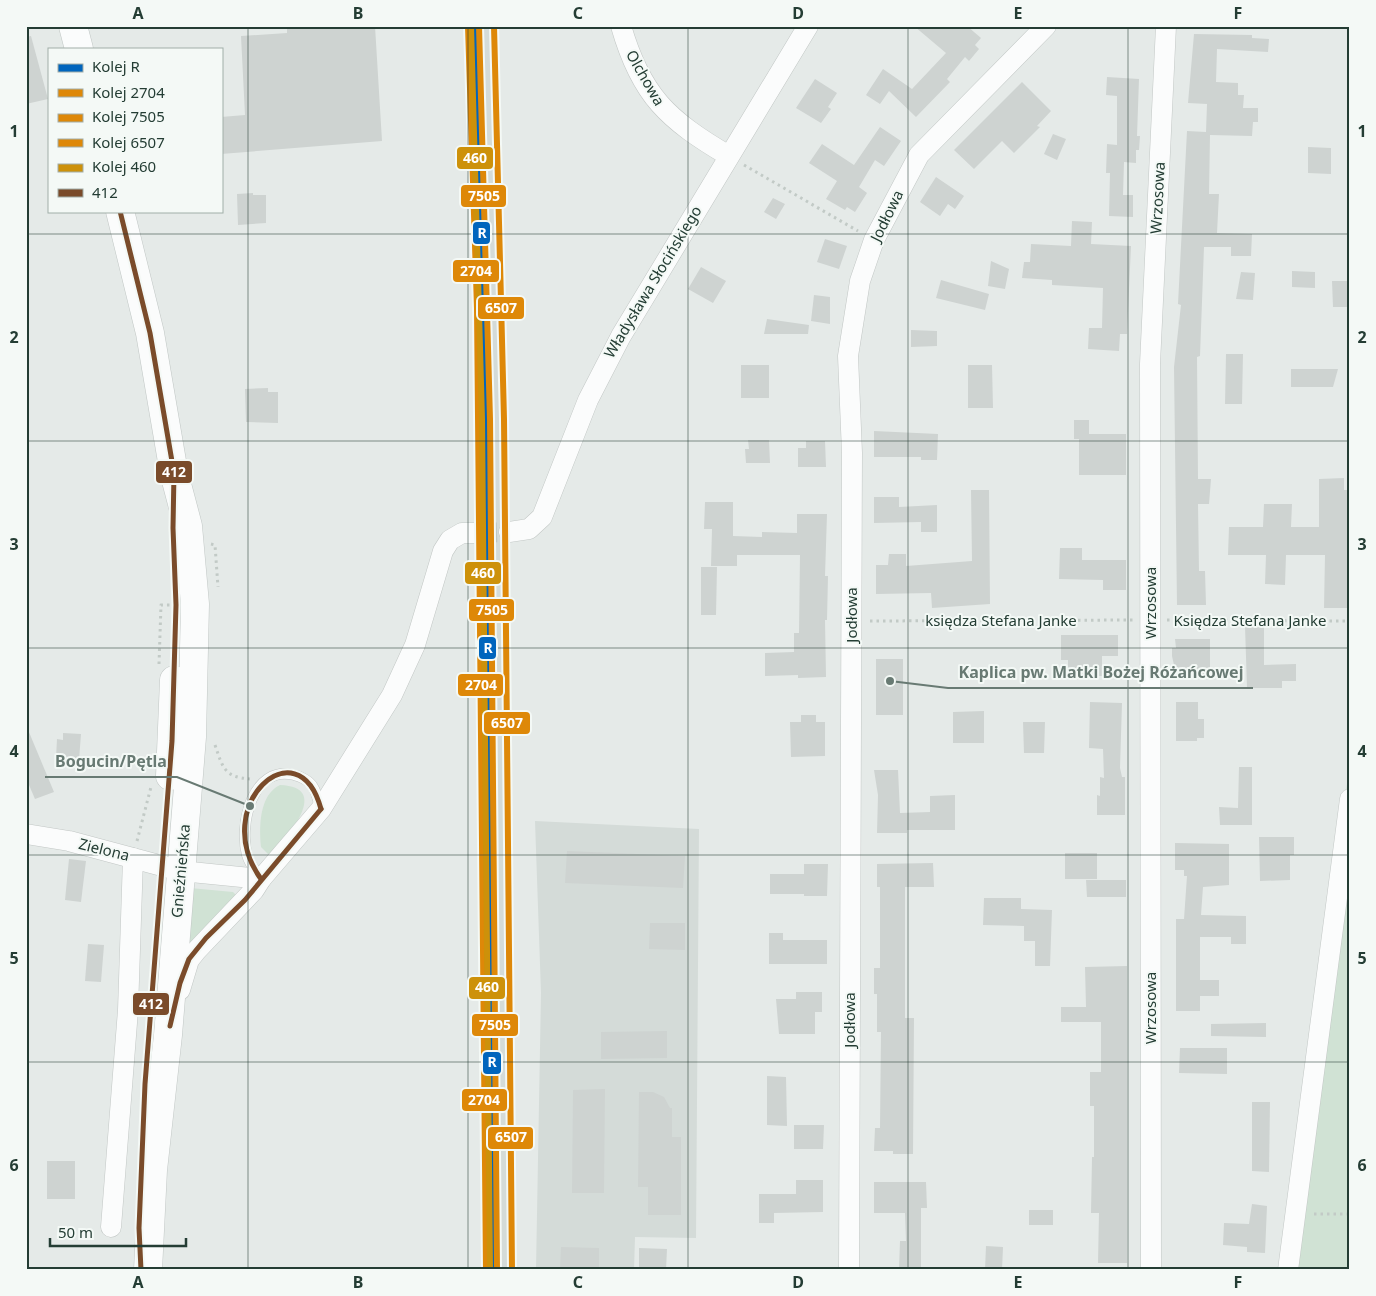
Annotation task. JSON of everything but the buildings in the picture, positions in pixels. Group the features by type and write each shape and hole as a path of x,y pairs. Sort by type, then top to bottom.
{"main road":[{"path":"73,26 79,48"},
{"name":"Gnieźnieńska","path":"120,212 150,333 174,473 188,526 195,604 192,737 172,869 145,1084 139,1228 141,1270"},
{"name":"Gnieźnieńska","path":"148,1270 153,1170 168,1035 172,869"}],"street":[{"name":"Olchowa","path":"621,26 628,50 653,97 666,112 695,136 728,156"},
{"name":"Władysława Słocińskiego","path":"509,532 529,529 542,517 588,400 605,364 728,156 808,26"},
{"name":"Jodłowa","path":"849,1270 852,453 848,356 860,281 874,240 920,155 1046,26"},
{"name":"Wrzosowa","path":"1151,1270 1150,364 1166,26"},
{"path":"168,1035 189,960 208,937 254,890 261,879 321,810 387,703 405,670 423,624 443,552 450,540 456,536 462,533 477,532"},
{"path":"1288,1270 1350,799"},
{"name":"Zielona","path":"26,834 69,841 172,869 261,879"},
{"path":"112,1227 128,1010 133,858"}],"lane":[{"path":"261,879 247,856 246,829 250,806 262,781 271,775 286,773 299,776 313,785 321,810"}],"path":[{"path":"728,156 874,240"},
{"path":"214,545 218,590"},
{"name":"Księdza Stefana Janke","path":"1151,620 1350,621"},
{"name":"księdza Stefana Janke","path":"852,622 1151,620"},
{"path":"214,739 226,770 233,777 262,781"},
{"path":"1296,1214 1350,1214"}],"shaded area":[{"path":"466,26 494,26 503,327 514,1270 487,1270 480,524 474,199"},
{"path":"535,821 699,829 696,1238 635,1237 634,1270 536,1270 541,993"}],"green space":[{"path":"1350,762 1350,1270 1280,1270"},
{"path":"280,785 295,788 303,794 304,803 301,814 288,836 274,854 269,855 261,847 262,812 268,796"},
{"path":"190,888 233,892 237,896 189,950"}],"tunnel":[{"path":"477,533 509,532"}],"rail line":[{"name":"2704","path":"468,26 477,308 486,1270"},
{"name":"460","path":"471,26 482,419 490,1270"},
{"name":"R","path":"475,26 484,308 494,1270"},
{"name":"7505","path":"479,26 490,419 497,1270"},
{"name":"6507","path":"494,26 504,419 512,1270"}],"transit line":[{"name":"412","path":"120,212 150,333 174,473 173,528 176,605 172,741 145,1084 139,1228 141,1270"},
{"name":"412","path":"261,879 247,852 245,825 251,802 262,785 278,775 294,774 310,785 321,809"},
{"name":"412","path":"170,1026 180,983 189,959 206,938 245,900 321,809"}],"place":[{"name":"Kaplica pw. Matki Bożej Różańcowej","path":"890,681"},
{"name":"Bogucin/Pętla","path":"250,806"}]}
